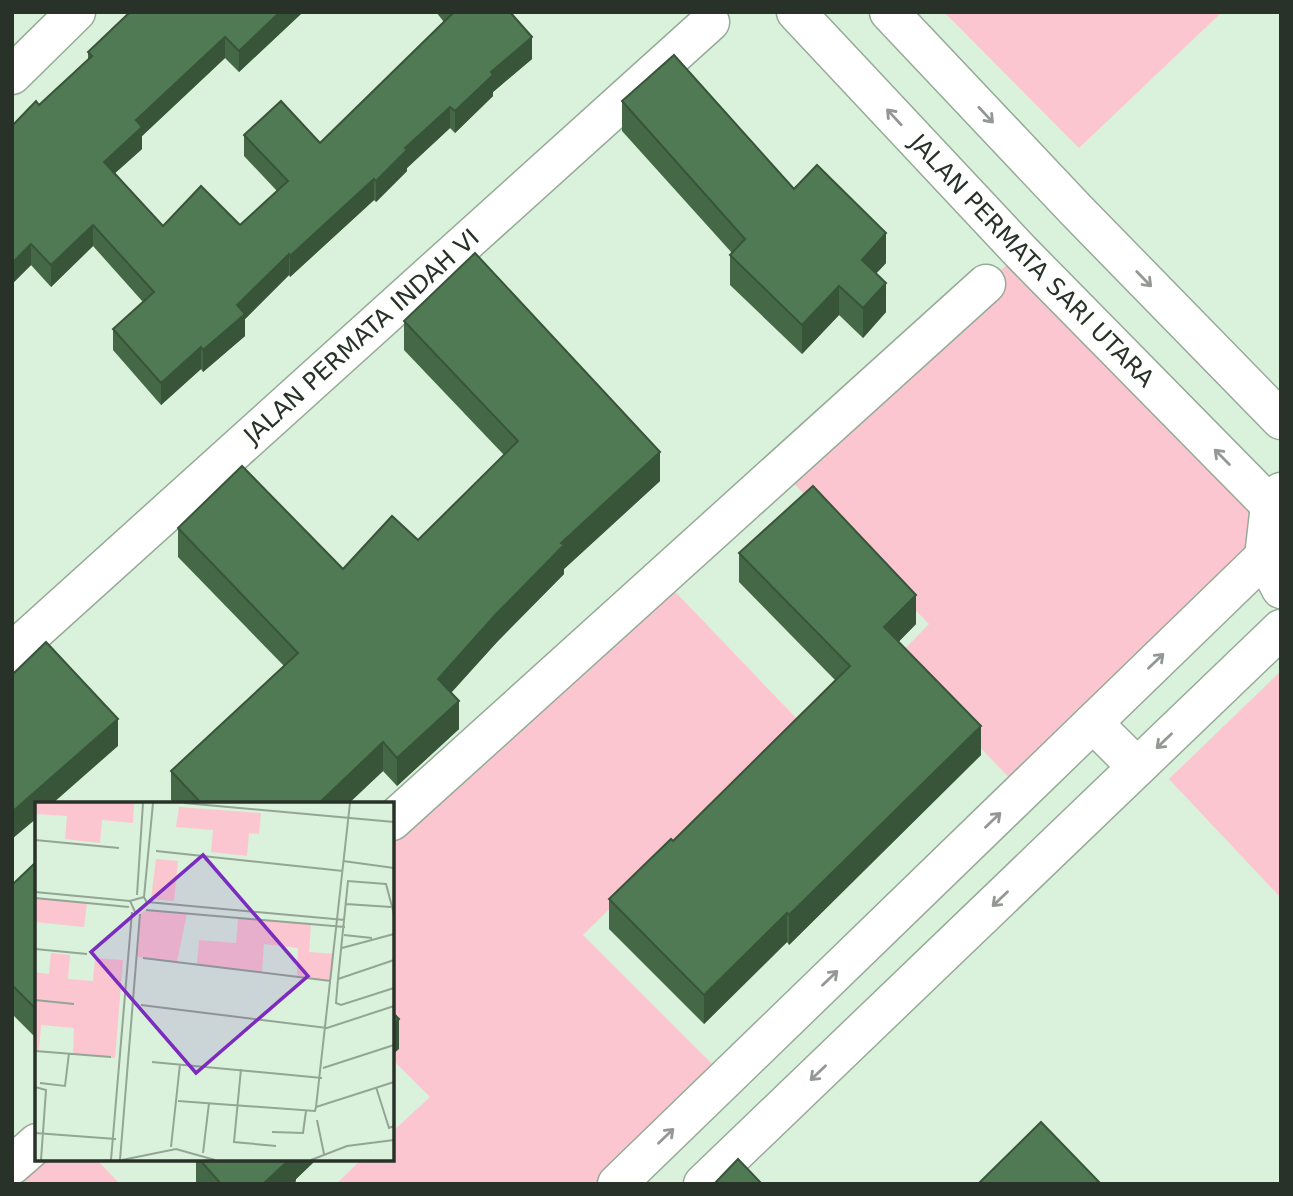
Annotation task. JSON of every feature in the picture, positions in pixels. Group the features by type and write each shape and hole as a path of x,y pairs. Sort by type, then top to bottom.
{"street":[{"path":"12,75 76,12"},
{"name":"JALAN PERMATA SARI UTARA","path":"796,12 1021,253 1275,499"},
{"path":"889,12 1076,210 1281,420"},
{"name":"JALAN PERMATA INDAH VI","path":"12,652 710,22"},
{"path":"394,819 986,284"},
{"path":"617,1184 1093,723 1272,573 1275,499"},
{"path":"703,1184 1281,629"},
{"path":"1093,723 1137,767"},
{"path":"12,1165 35,1145"}],"shaded area":[{"path":"944,12 1222,12 1079,148"},
{"path":"1021,252 1270,505 1264,557 1022,791 895,659 929,624 781,470"},
{"path":"661,577 799,721 583,935 726,1078 617,1184 336,1184 360,1161 394,1161 394,1130 430,1097 394,1061 394,819"},
{"path":"1281,671 1281,898 1169,779"},
{"path":"35,1159 98,1161 120,1184 12,1184 12,1165"}],"building":[{"path":"130,12 280,12 239,51 225,37 136,120 142,127 104,162 163,226 201,186 240,225 288,181 244,135 281,101 320,143 452,14 451,12 510,12 532,37 491,72 493,75 455,111 450,107 405,148 407,150 376,181 374,179 290,256 289,254 237,305 245,314 203,350 201,347 161,383 113,329 154,292 93,225 51,265 31,244 12,263 12,126 36,101 39,105 92,56 88,52"},
{"path":"674,55 794,189 817,165 886,233 862,260 886,283 863,308 839,286 802,325 730,255 745,239 622,101"},
{"path":"475,253 660,452 561,543 564,545 497,613 438,679 459,701 397,758 383,742 320,802 200,802 171,771 298,653 178,528 242,466 343,569 392,516 418,540 518,441 404,321"},
{"path":"813,486 916,595 884,627 981,726 704,995 609,899 671,839 673,841 850,666 739,553"},
{"path":"46,642 118,719 12,812 12,675"},
{"path":"35,863 35,1008 12,985 12,885"},
{"path":"1041,1122 1101,1184 978,1184"},
{"path":"738,1159 762,1184 714,1184"},
{"path":"201,1161 288,1161 263,1184 221,1184"}]}
